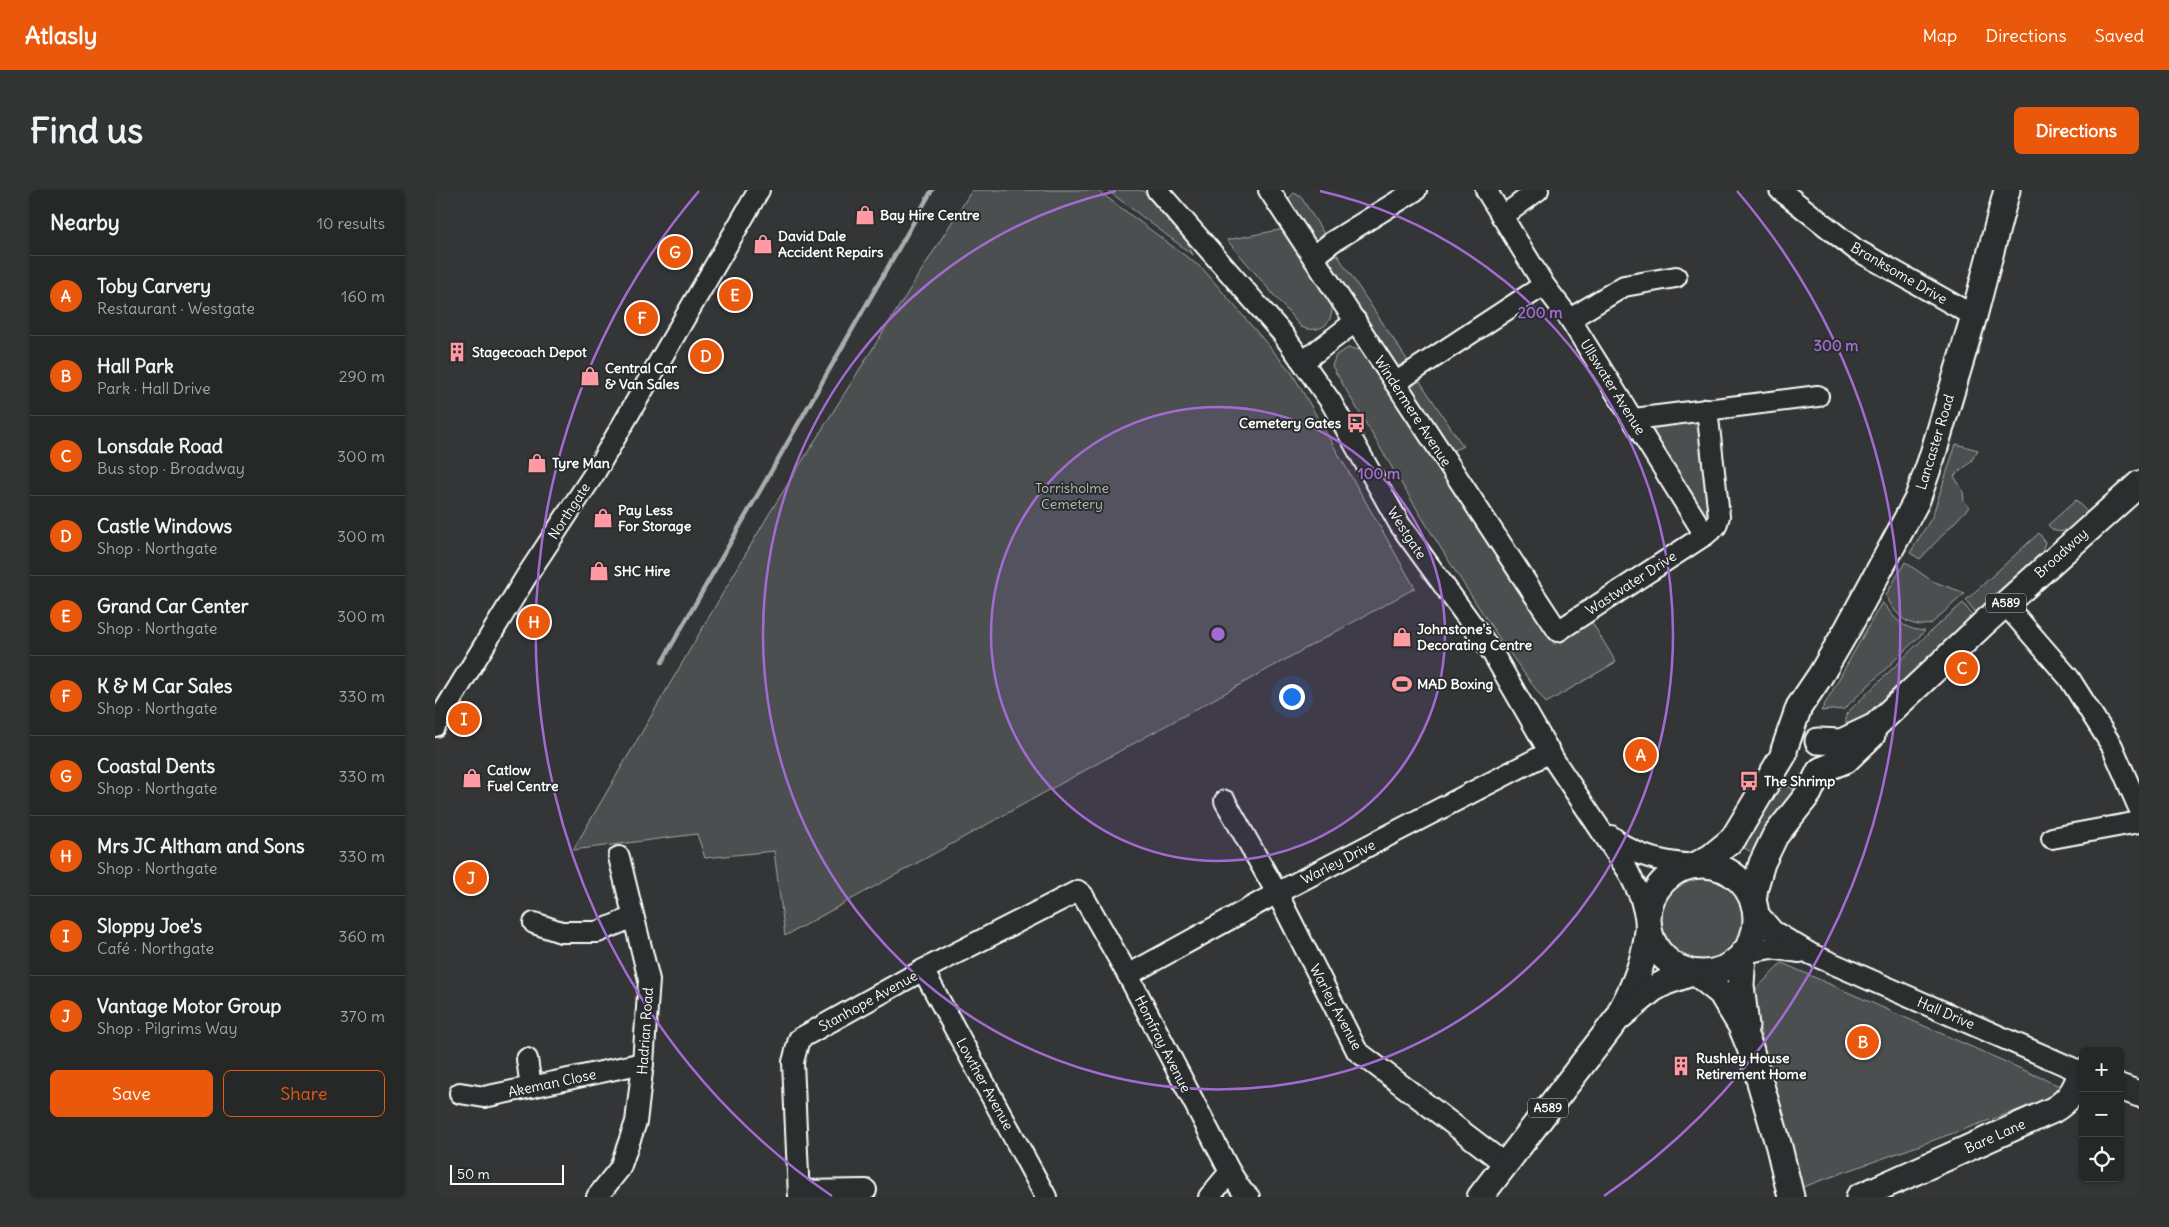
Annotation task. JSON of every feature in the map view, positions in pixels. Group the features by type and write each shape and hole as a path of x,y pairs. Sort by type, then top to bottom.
{"main road":[{"name":"Lancaster Road","path":"1695,865 1711,857 1733,839 1741,828 1784,752 1795,715 1820,676 1917,500 1932,457 1974,316 2007,190"},
{"name":"Broadway","path":"1817,741 1841,742 1875,726 2005,604 2139,484"},
{"name":"Lancaster Road","path":"1817,741 1810,716 1820,676"},
{"name":"Broadway","path":"1820,771 1846,760 1855,753 1872,736 1875,726"},
{"name":"A589","path":"1617,1019 1653,989 1666,982 1694,973 1709,973 1723,969 1744,954 1755,928 1754,906 1758,874 1782,826 1809,793 1820,771 1824,762 1825,754 1817,741 1805,736 1795,738 1784,752 1787,769 1795,776 1809,778 1820,771"},
{"name":"A589","path":"1480,1197 1617,1019 1637,977 1648,929 1649,908 1655,892 1666,878 1679,869 1695,865"},
{"path":"1695,865 1711,866 1727,871 1747,889 1754,906"},
{"path":"1648,929 1654,945 1663,957 1674,966 1694,973 1709,982 1726,1000 1741,1026 1750,1048 1779,1147 1791,1197"},
{"path":"1744,954 1742,1001 1750,1048"},
{"name":"Bare Lane","path":"1859,1197 1884,1190 2063,1105 2071,1096 2079,1079"},
{"path":"2124,1088 2139,1094"}],"street":[{"name":"Northgate","path":"435,726 526,577 594,474 759,190"},
{"name":"Westgate","path":"1157,190 1198,234 1304,361 1331,402 1400,525 1492,652 1549,752 1589,815 1632,877 1644,908 1648,929"},
{"name":"Windermere Avenue","path":"1269,190 1558,631"},
{"path":"1313,256 1332,242 1416,190"},
{"name":"Ullswater Avenue","path":"1486,190 1544,285 1570,319 1634,419 1705,535"},
{"path":"1502,217 1538,190"},
{"name":"Branksome Drive","path":"1780,190 1855,249 1974,316"},
{"path":"1570,319 1624,286 1676,277"},
{"path":"1395,383 1544,285"},
{"path":"1304,361 1356,321"},
{"path":"1634,419 1818,396"},
{"path":"1705,535 1716,526 1719,516 1707,410"},
{"name":"Wastwater Drive","path":"1558,631 1705,535"},
{"path":"2005,604 2069,678 2111,746 2139,808"},
{"name":"Warley Drive","path":"1127,975 1277,893 1549,752"},
{"name":"Warley Avenue","path":"1225,801 1277,893 1357,1051 1505,1164"},
{"name":"Westgate","path":"1589,815 1616,840 1643,856 1668,863 1695,865"},
{"path":"2052,838 2139,822"},
{"name":"Hadrian Road","path":"597,1197 620,1168 636,1122 643,1063 649,980 619,858"},
{"name":"Stanhope Avenue","path":"799,1194 793,1062 799,1039 923,970 1078,891"},
{"name":"Homfray Avenue","path":"1078,891 1082,894 1127,975 1230,1172 1242,1191 1249,1197"},
{"name":"Hall Drive","path":"1754,906 1773,930 1811,954 2079,1071"},
{"path":"534,923 561,932 598,932 633,917"},
{"name":"Hall Drive","path":"1744,954 1771,948 1811,954"},
{"name":"Lowther Avenue","path":"923,970 1046,1197"},
{"path":"527,1058 531,1087"},
{"name":"Akeman Close","path":"460,1093 484,1097 643,1063"},
{"path":"1209,1197 1230,1172"},
{"path":"799,1194 866,1190"}],"green space":[{"name":"Torrisholme Cemetery","path":"972,190 1097,190 1203,269 1292,373 1415,588 785,936 774,851 705,858 697,834 573,850 769,514"},
{"path":"1107,190 1142,190 1180,227 1193,255"},
{"path":"1294,193 1301,197 1323,232 1323,237 1319,240 1313,240 1288,199"},
{"path":"1284,229 1332,305 1332,312 1328,323 1319,328 1308,329 1301,327 1227,240"},
{"path":"1336,253 1408,361 1397,366 1390,362 1330,268 1330,260"},
{"path":"1348,348 1361,350 1554,644 1591,621 1616,662 1546,703 1488,622 1461,580 1332,366 1336,355"},
{"path":"1417,377 1463,446 1452,451 1410,389"},
{"path":"1674,420 1693,422 1701,435 1707,512 1701,515 1652,436 1658,425"},
{"path":"1956,444 1978,450 1970,463 1954,476 1963,491 1964,501 1969,507 1920,559 1910,553 1932,517"},
{"path":"2076,500 2087,512 2069,529 2058,532 2053,530 2048,525"},
{"path":"2039,533 2045,542 2042,552 1976,613 1966,600"},
{"path":"1905,562 1932,581 1965,593 1931,624 1916,624 1903,619 1894,609 1886,595"},
{"path":"1882,602 1900,622 1910,628 1925,631 1844,709 1821,711"},
{"path":"1963,603 1973,616 1863,721 1846,730 1846,714 1932,630"},
{"path":"1778,779 1798,791 1755,854 1739,845"},
{"path":"1701,875 1717,879 1731,888 1740,902 1744,918 1740,934 1731,948 1717,957 1701,961 1685,957 1671,948 1662,934 1658,918 1662,902 1671,888 1685,879"},
{"path":"1782,963 2071,1091 1800,1188 1751,994"}],"waterway":[{"path":"662,662 932,190"}],"place":[{"name":"Bay Hire Centre","path":"865,215"},
{"name":"David Dale Accident Repairs","path":"763,244"},
{"name":"Coastal Dents","path":"675,252"},
{"name":"Grand Car Center","path":"735,295"},
{"name":"K & M Car Sales","path":"642,318"},
{"name":"Stagecoach Depot","path":"457,352"},
{"name":"Castle Windows","path":"706,356"},
{"name":"Central Car & Van Sales","path":"590,376"},
{"name":"Cemetery Gates","path":"1356,423"},
{"name":"Tyre Man","path":"537,463"},
{"name":"Pay Less For Storage","path":"603,518"},
{"name":"SHC Hire","path":"599,571"},
{"name":"Mrs JC Altham and Sons","path":"534,622"},
{"name":"Johnstone's Decorating Centre","path":"1402,637"},
{"name":"Lonsdale Road","path":"1962,668"},
{"name":"MAD Boxing","path":"1402,684"},
{"name":"Sloppy Joe's","path":"464,719"},
{"name":"Toby Carvery","path":"1641,755"},
{"name":"Catlow Fuel Centre","path":"472,778"},
{"name":"The Shrimp","path":"1749,781"},
{"name":"Vantage Motor Group","path":"471,878"},
{"name":"Hall Park","path":"1863,1042"},
{"name":"Rushley House Retirement Home","path":"1681,1066"}]}
